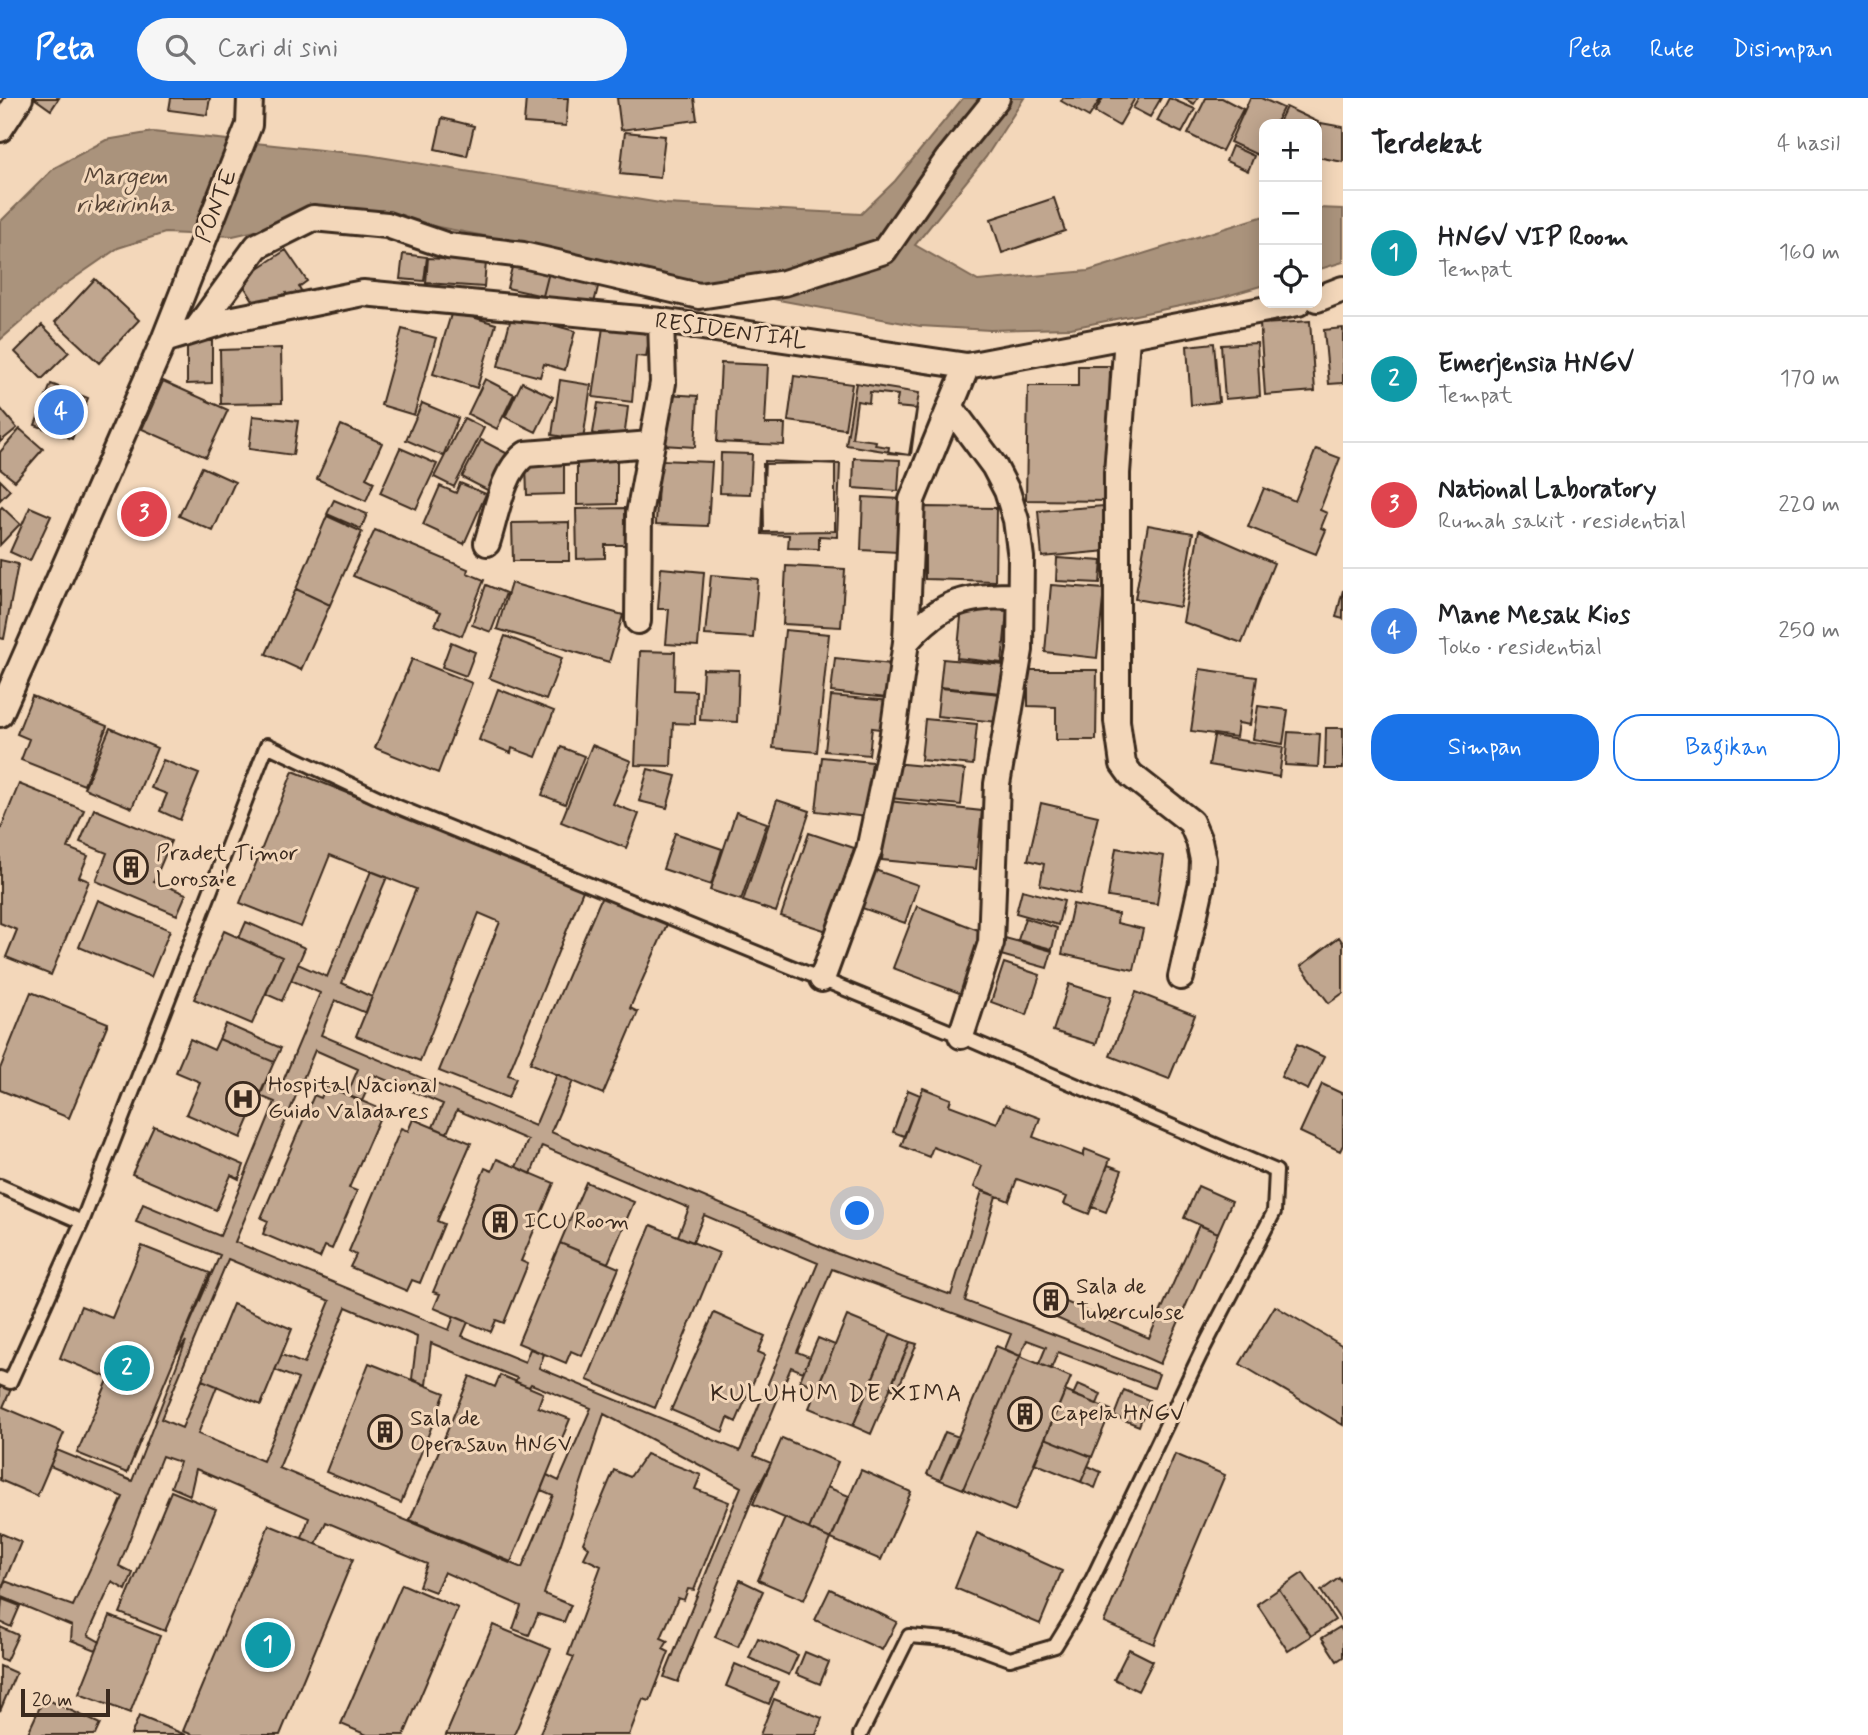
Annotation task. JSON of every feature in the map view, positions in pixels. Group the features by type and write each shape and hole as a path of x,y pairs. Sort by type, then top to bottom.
{"street":[{"path":"0,129 20,98"},
{"name":"PONTE","path":"0,714 10,662 163,340 249,125 250,98"},
{"path":"196,330 257,246 313,218 387,225 447,246 523,255 699,296 785,283 884,251 947,160 997,98"},
{"path":"1322,297 1343,289"},
{"name":"RESIDENTIAL","path":"163,340 229,320 363,293 661,321 967,366 1273,308"},
{"path":"638,621 639,514 663,383 661,321"},
{"path":"1127,337 1116,473 1117,721 1123,764 1130,775 1191,822 1199,841 1203,860 1202,882 1181,977"},
{"path":"822,979 869,850 892,740 906,642 912,500 967,366"},
{"path":"951,408 994,466 1007,491 1018,533 1021,596 1018,663 997,784 991,943 961,1036"},
{"path":"487,543 510,472 517,460 526,454 651,444"},
{"path":"906,642 922,624 949,604 964,598 1021,596"}],"lane":[{"path":"0,1378 10,1382 82,1222 267,745 396,806 961,1036 1276,1171 1274,1212 1200,1355 1080,1607 1055,1646 1010,1659 958,1640 909,1636 860,1735"},
{"path":"0,1186 82,1222"}],"water":[{"name":"Margem ribeirinha","path":"963,98 1024,98 986,157 915,245 978,281 1088,271 1259,218 1259,286 1220,298 1071,328 990,330 920,326 653,277 531,245 387,217 313,218 233,236 165,233 118,248 60,288 0,340 0,222 54,168 106,140 153,132 368,155 666,204 861,214 895,181"},
{"path":"1322,208 1343,209 1343,262 1322,268"}],"building":[{"path":"34,98 59,98 51,110"},
{"path":"171,98 210,98 207,115 169,110"},
{"path":"526,98 568,98 566,126 524,123"},
{"path":"617,98 694,98 697,120 621,130"},
{"path":"1063,98 1101,98 1089,117 1061,101"},
{"path":"1103,98 1135,98 1119,126 1095,112"},
{"path":"1139,98 1161,98 1150,117 1133,108"},
{"path":"1169,98 1195,109 1182,133 1157,121"},
{"path":"1183,98 1198,98 1194,104"},
{"path":"1206,98 1222,98 1243,109 1222,151 1188,134"},
{"path":"1250,98 1261,98 1283,108 1278,119 1259,119 1259,156 1230,142"},
{"path":"1286,107 1312,119 1280,119"},
{"path":"442,118 474,126 467,156 435,149"},
{"path":"1322,123 1343,127 1343,162 1322,158"},
{"path":"625,132 665,136 660,178 620,174"},
{"path":"1232,146 1254,156 1248,171 1226,161"},
{"path":"1054,198 1065,231 1002,253 991,219"},
{"path":"286,250 307,281 299,287 302,292 290,300 286,293 260,311 240,280"},
{"path":"403,254 427,257 424,281 400,279"},
{"path":"428,258 486,262 484,287 426,283"},
{"path":"513,263 549,272 543,296 507,288"},
{"path":"549,272 599,283 593,307 543,296"},
{"path":"95,279 139,320 99,363 55,322"},
{"path":"452,311 496,324 477,388 433,374"},
{"path":"512,314 575,331 565,370 544,364 540,377 498,366"},
{"path":"1310,321 1315,391 1265,395 1260,324"},
{"path":"42,325 69,352 42,379 15,352"},
{"path":"603,327 650,334 646,357 636,356 632,402 593,397"},
{"path":"1343,328 1343,383 1329,384 1324,330"},
{"path":"402,329 436,338 414,415 381,405"},
{"path":"187,341 212,341 212,383 187,384"},
{"path":"1214,343 1219,402 1191,405 1187,346"},
{"path":"1257,343 1260,396 1225,399 1221,345"},
{"path":"281,348 282,403 221,404 220,350"},
{"path":"721,363 768,365 765,424 785,424 784,445 717,442"},
{"path":"1078,366 1110,366 1108,501 1026,500 1028,386 1078,386"},
{"path":"794,376 852,384 845,429 788,421"},
{"path":"485,379 514,394 497,429 468,414"},
{"path":"560,380 591,385 583,440 552,435"},
{"path":"163,381 228,410 206,457 142,429"},
{"path":"522,382 553,397 536,432 505,417"},
{"path":"856,383 919,393 909,455 846,445"},
{"path":"51,384 88,398 72,439 35,425"},
{"path":"870,392 898,395 896,407 917,409 911,455 888,453 889,447 875,445 876,441 852,438 857,401 869,403"},
{"path":"666,394 698,396 695,447 662,445"},
{"path":"422,403 458,418 443,456 406,440"},
{"path":"598,403 628,407 623,447 593,433"},
{"path":"0,408 17,428 0,442"},
{"path":"253,416 298,421 293,455 249,449"},
{"path":"464,418 484,428 454,487 434,477"},
{"path":"341,425 382,443 366,478 374,482 366,501 317,479"},
{"path":"20,429 43,449 15,481 0,469 0,452"},
{"path":"481,440 508,454 489,491 462,477"},
{"path":"400,448 437,464 416,509 380,493"},
{"path":"1316,449 1340,458 1320,510 1327,513 1321,528 1326,530 1316,554 1248,527 1264,488 1295,501"},
{"path":"721,453 752,454 750,494 720,493"},
{"path":"854,458 900,460 898,491 853,488"},
{"path":"577,460 617,460 617,504 577,505"},
{"path":"659,460 712,462 708,526 656,524"},
{"path":"765,461 840,464 837,537 819,536 819,549 788,548 789,535 762,534"},
{"path":"564,463 564,494 527,495 526,464"},
{"path":"835,463 835,531 764,532 763,464"},
{"path":"202,467 235,482 213,531 179,516"},
{"path":"0,480 10,490 0,500"},
{"path":"460,483 486,494 464,544 423,525 440,486 456,493"},
{"path":"863,497 901,499 898,552 861,550"},
{"path":"334,500 367,514 361,529 327,514"},
{"path":"1104,506 1107,551 1042,557 1038,511"},
{"path":"2,507 20,524 0,545 0,509"},
{"path":"30,507 51,516 30,561 10,552"},
{"path":"925,507 996,508 995,581 925,579"},
{"path":"625,508 625,545 605,545 605,558 577,559 576,509"},
{"path":"327,516 362,532 330,605 296,589"},
{"path":"569,522 569,561 513,561 512,523"},
{"path":"1148,525 1193,533 1180,607 1135,599"},
{"path":"375,530 468,569 467,573 484,580 462,636 435,625 441,612 353,576"},
{"path":"1199,530 1274,563 1242,643 1183,622"},
{"path":"1057,558 1102,561 1100,583 1056,581"},
{"path":"0,560 18,564 4,639 0,638"},
{"path":"786,566 845,569 841,627 783,624"},
{"path":"661,568 704,572 698,646 666,644 669,609 658,609"},
{"path":"711,575 758,579 753,638 705,635"},
{"path":"511,583 623,615 609,662 497,629"},
{"path":"486,585 506,593 491,632 472,625"},
{"path":"1051,585 1104,589 1097,658 1045,652"},
{"path":"296,589 330,605 301,670 266,654"},
{"path":"1343,590 1343,619 1336,617"},
{"path":"962,607 1007,611 1002,663 957,658"},
{"path":"785,630 829,634 817,752 773,748"},
{"path":"505,636 562,658 546,700 489,678"},
{"path":"451,642 475,652 466,676 442,667"},
{"path":"640,651 675,652 674,690 696,691 695,724 673,723 671,766 635,765"},
{"path":"835,658 891,664 887,698 831,692"},
{"path":"412,659 472,683 438,773 375,748"},
{"path":"943,659 1004,665 1002,693 940,687"},
{"path":"703,669 739,670 737,722 700,720"},
{"path":"1200,669 1257,677 1250,725 1238,723 1236,737 1191,731"},
{"path":"1028,670 1097,670 1096,740 1056,740 1056,707 1028,706"},
{"path":"940,688 1001,694 998,722 937,716"},
{"path":"498,689 554,711 536,757 512,748 511,753 479,740"},
{"path":"32,696 107,726 84,785 21,760 29,739 17,734"},
{"path":"831,696 891,701 887,730 872,728 869,755 825,751"},
{"path":"1258,706 1288,710 1283,744 1253,739"},
{"path":"925,719 977,724 973,765 921,760"},
{"path":"110,728 157,748 132,808 84,788"},
{"path":"1326,728 1343,728 1343,769 1325,769"},
{"path":"1288,732 1320,734 1318,767 1285,765"},
{"path":"1214,736 1283,747 1279,777 1209,765"},
{"path":"592,745 631,761 613,804 639,814 626,848 561,822"},
{"path":"561,747 584,756 565,804 542,795"},
{"path":"822,757 872,762 866,817 816,811"},
{"path":"163,760 199,774 180,820 160,811 167,794 151,788"},
{"path":"893,763 965,770 961,805 890,798"},
{"path":"648,769 676,776 667,808 639,801"},
{"path":"293,771 584,888 508,1075 516,1078 508,1098 439,1071 500,922 479,913 420,1061 356,1036 416,889 330,855 301,927 240,903"},
{"path":"19,784 84,810 68,848 88,856 79,877 89,881 51,975 6,957 17,930 0,923 0,831"},
{"path":"777,800 810,811 776,912 743,901"},
{"path":"888,801 982,811 976,869 882,860"},
{"path":"1041,803 1098,816 1080,894 1040,885 1044,864 1028,860"},
{"name":"Pradet Timor Lorosa'e","path":"94,809 171,841 154,881 186,894 177,915 96,881 107,853 80,842"},
{"path":"736,812 767,823 741,900 710,890"},
{"path":"675,833 722,849 711,885 663,869"},
{"path":"809,833 854,848 827,931 781,916"},
{"path":"1116,848 1164,856 1157,904 1108,897"},
{"path":"872,869 918,885 905,923 859,907"},
{"path":"371,871 387,877 342,983 372,997 366,1013 335,1000 321,1035 535,1126 557,1074 573,1081 551,1132 838,1254 951,1295 982,1191 996,1196 965,1301 1159,1374 1154,1388 1058,1352 1051,1369 1039,1364 1046,1347 1027,1340 1020,1356 1005,1349 1011,1334 832,1269 797,1352 810,1357 803,1372 791,1367 754,1456 771,1463 754,1495 678,1682 664,1677 741,1487 604,1414 544,1594 571,1605 564,1622 538,1614 529,1635 513,1629 521,1606 444,1572 435,1592 419,1586 427,1564 326,1522 316,1544 302,1538 309,1518 196,1469 190,1495 171,1487 180,1462 162,1456 119,1566 133,1573 126,1590 112,1582 88,1635 100,1642 96,1650 71,1640 72,1626 0,1596 5,1581 73,1606 123,1497 50,1466 57,1450 132,1481 186,1341 176,1355 220,1255 136,1222 143,1204 220,1236 275,1102 260,1096 267,1080 281,1086 320,993 291,980 298,964 327,977","holes":["315,1050 358,1069 347,1095 362,1101 374,1075 443,1104 433,1127 447,1133 457,1110 528,1140 516,1167 531,1174 542,1146 689,1208 678,1236 693,1242 704,1215 818,1263 740,1451 539,1368 544,1354 530,1349 525,1362 462,1336 468,1322 454,1316 449,1330 235,1242","228,1259 330,1301 304,1364 282,1355 275,1370 298,1379 263,1461 198,1434 217,1386 202,1380 182,1428 161,1419","346,1307 417,1337 412,1379 426,1385 431,1343 517,1378 515,1382 529,1387 531,1384 591,1408 559,1481 547,1475 541,1490 553,1495 522,1568 279,1468"]},
{"path":"1022,890 1064,901 1058,925 1016,913"},
{"path":"603,894 668,922 630,1008 638,1012 603,1094 530,1063"},
{"path":"98,900 170,930 151,977 79,947"},
{"path":"1073,904 1118,914 1117,923 1143,929 1134,970 1062,954"},
{"path":"917,906 986,933 962,994 893,968"},
{"path":"1025,918 1057,928 1052,949 1018,940"},
{"path":"246,922 305,948 282,1001 266,994 282,957 239,938"},
{"path":"224,931 282,957 252,1024 194,999"},
{"path":"1339,937 1343,943 1343,993 1329,1003 1301,966"},
{"path":"1005,938 1052,951 1047,968 1001,955"},
{"path":"1004,963 1040,975 1027,1015 991,1002"},
{"path":"1069,984 1111,997 1096,1044 1053,1031"},
{"path":"31,992 108,1023 69,1118 0,1090 0,1069"},
{"path":"1136,992 1195,1015 1169,1079 1110,1056"},
{"path":"226,1024 281,1048 274,1062 219,1039"},
{"path":"190,1039 214,1050 219,1039 274,1062 241,1138 186,1114 200,1082 176,1072"},
{"path":"1297,1044 1324,1057 1308,1090 1281,1077"},
{"path":"1322,1084 1343,1094 1343,1145 1340,1151 1300,1132"},
{"path":"326,1086 383,1110 349,1188 357,1191 332,1249 325,1246 320,1258 263,1234 268,1221 261,1218 314,1095 321,1098"},
{"path":"923,1088 951,1099 949,1105 997,1123 1005,1105 1040,1118 1033,1137 1083,1156 1085,1149 1110,1159 1089,1214 1064,1204 1067,1197 1017,1179 1009,1201 974,1187 982,1166 933,1147 929,1157 901,1146"},
{"path":"908,1090 920,1095 904,1136 893,1132"},
{"path":"413,1119 471,1143 437,1221 444,1224 420,1283 412,1280 407,1291 350,1267 356,1255 349,1251 401,1128 408,1131"},
{"path":"154,1126 244,1165 239,1179 231,1175 216,1210 132,1174"},
{"name":"ICU Room","path":"497,1159 554,1183 521,1261 528,1264 504,1323 496,1320 491,1332 434,1308 440,1294 433,1292 485,1168 492,1171"},
{"path":"1108,1165 1122,1170 1106,1212 1092,1207"},
{"path":"586,1182 634,1202 608,1263 560,1243"},
{"path":"1198,1186 1232,1201 1218,1233 1184,1218"},
{"path":"651,1225 719,1253 655,1408 587,1380"},
{"name":"Sala de Tuberculose","path":"1199,1225 1218,1233 1160,1364 1036,1309 1043,1292 1149,1338"},
{"path":"560,1243 619,1268 582,1356 571,1351 566,1363 518,1343"},
{"path":"142,1246 210,1273 127,1473 77,1453 109,1378 60,1358 81,1306 112,1318"},
{"path":"233,1304 292,1329 261,1405 202,1380"},
{"path":"1275,1306 1343,1346 1343,1425 1240,1364"},
{"path":"714,1313 765,1336 758,1352 765,1355 736,1422 728,1418 723,1432 671,1410"},
{"path":"847,1316 891,1334 853,1426 809,1408"},
{"path":"891,1334 910,1342 871,1434 853,1426"},
{"path":"818,1338 835,1345 817,1388 800,1380"},
{"path":"910,1342 917,1344 897,1391 890,1388"},
{"path":"996,1346 1020,1356 963,1489 940,1480"},
{"name":"Capela HNGV","path":"1020,1356 1071,1377 1015,1511 963,1489"},
{"name":"Sala de Operasaun HNGV","path":"369,1363 445,1393 401,1503 326,1472"},
{"path":"500,1375 543,1393 538,1407 570,1419 511,1562 410,1520 470,1376 495,1387"},
{"path":"0,1382 12,1387 3,1407 64,1433 37,1496 0,1480"},
{"path":"1078,1384 1101,1394 1097,1404 1073,1395"},
{"path":"1124,1390 1149,1400 1139,1426 1114,1416"},
{"path":"1065,1391 1111,1410 1092,1457 1045,1438"},
{"path":"945,1432 959,1437 940,1480 927,1474"},
{"path":"782,1438 838,1462 809,1529 753,1504"},
{"path":"1045,1438 1092,1457 1081,1482 1034,1463"},
{"path":"646,1454 701,1475 695,1489 729,1502 694,1590 688,1589 684,1600 678,1598 661,1638 668,1641 663,1649 669,1652 650,1701 643,1699 629,1735 539,1735 574,1657 568,1655 601,1566 584,1558 589,1548 583,1543 614,1470 630,1477"},
{"path":"1175,1454 1225,1475 1154,1644 1104,1622"},
{"path":"1088,1466 1101,1472 1095,1488 1081,1482"},
{"path":"861,1470 911,1492 881,1560 831,1539"},
{"path":"827,1487 849,1496 831,1539 809,1529"},
{"path":"171,1491 216,1509 165,1631 120,1613"},
{"path":"785,1518 831,1539 804,1600 758,1580"},
{"path":"269,1525 353,1559 280,1735 193,1735 183,1731"},
{"path":"0,1533 21,1542 0,1592"},
{"path":"977,1533 1062,1571 1040,1624 955,1588"},
{"path":"1303,1573 1335,1620 1311,1636 1279,1589"},
{"path":"1339,1578 1343,1584 1343,1624 1321,1591"},
{"path":"740,1580 763,1591 738,1647 715,1637"},
{"path":"402,1584 458,1608 404,1735 367,1735 341,1724"},
{"path":"830,1589 897,1622 882,1650 815,1620"},
{"path":"1279,1589 1311,1636 1288,1651 1257,1604"},
{"path":"2,1599 20,1606 11,1627 0,1622"},
{"path":"110,1616 160,1636 130,1713 79,1694"},
{"path":"493,1625 551,1649 514,1735 446,1735"},
{"path":"0,1627 18,1635 6,1661 0,1658"},
{"path":"1340,1627 1343,1632 1343,1657 1337,1661 1322,1638"},
{"path":"758,1638 798,1655 789,1675 749,1658"},
{"path":"1129,1649 1153,1661 1138,1691 1114,1679"},
{"path":"805,1652 829,1662 820,1684 796,1674"},
{"path":"735,1664 778,1682 769,1704 726,1686"},
{"path":"0,1666 16,1673 0,1711"},
{"path":"44,1698 100,1724 95,1735 27,1735"},
{"path":"774,1699 822,1718 816,1735 760,1735"},
{"path":"139,1716 186,1735 131,1735"}],"place":[{"name":"Mane Mesak Kios","path":"61,412"},
{"name":"National Laboratory","path":"144,514"},
{"name":"Pradet Timor Lorosa'e","path":"131,867"},
{"name":"Hospital Nacional Guido Valadares","path":"243,1099"},
{"name":"ICU Room","path":"500,1222"},
{"name":"Sala de Tuberculose","path":"1051,1300"},
{"name":"Emerjensia HNGV","path":"127,1368"},
{"name":"Capela HNGV","path":"1025,1414"},
{"name":"Sala de Operasaun HNGV","path":"385,1432"},
{"name":"HNGV VIP Room","path":"268,1645"}],"district":[{"name":"KULUHUM DE XIMA","path":"837,1394"}]}
